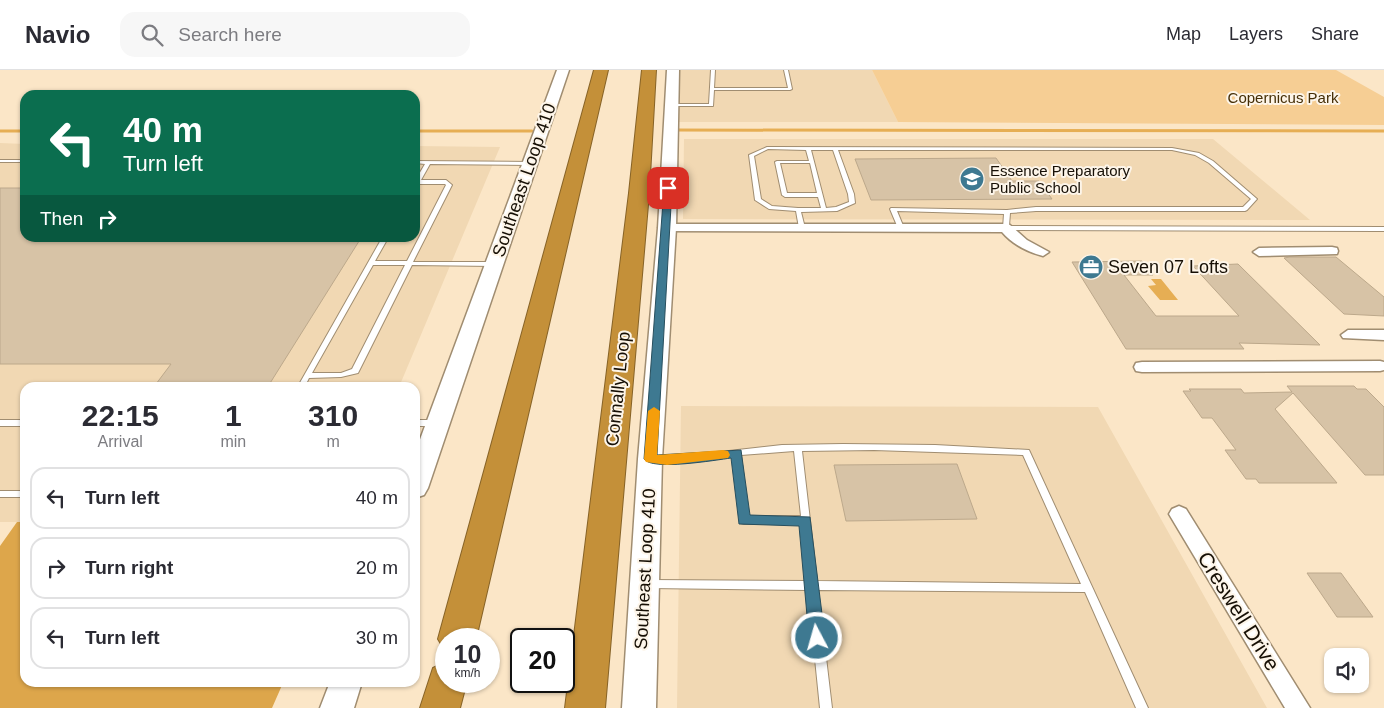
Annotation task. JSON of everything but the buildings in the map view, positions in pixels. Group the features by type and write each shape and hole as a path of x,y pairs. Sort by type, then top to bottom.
{"highway":[{"path":"460,628 600,70"},
{"name":"Connally Loop","path":"585,708 639,193 649,70"},
{"path":"440,708 443,693"}],"main road":[{"name":"Southeast Loop 410","path":"420,474 563,70"},
{"name":"Southeast Loop 410","path":"639,708 650,459 667,228 673,70"},
{"path":"337,708 344,687"}],"street":[{"path":"667,228 1006,228 1010,234 1028,246 1043,252"},
{"path":"1259,252 1332,251"},
{"path":"1348,335 1384,335"},
{"path":"1142,368 1380,366"},
{"name":"Creswell Drive","path":"1179,514 1298,708"}],"lane":[{"path":"671,105 711,105 713,70"},
{"path":"712,89 790,89 786,70"},
{"path":"835,148 851,194 852,203 837,210 798,210 771,208 758,200 752,156 767,148 835,148 1172,149 1197,154 1212,162 1254,199 1245,209 1045,209 1007,212 893,210 901,228"},
{"path":"808,148 824,210"},
{"path":"0,161 20,162"},
{"path":"420,162 530,162"},
{"path":"420,177 428,162"},
{"path":"811,162 778,162 785,194 820,195"},
{"path":"307,376 341,375 355,371 449,185 446,182 420,184"},
{"path":"798,210 802,228"},
{"path":"1007,212 1006,228 1384,229"},
{"path":"304,382 383,242"},
{"path":"370,263 494,264"},
{"path":"0,423 20,423"},
{"path":"420,423 438,423"},
{"path":"650,459 667,460 798,448 915,447 1026,452 1142,708"},
{"path":"798,448 826,708"},
{"path":"737,453 744,520 805,520"},
{"path":"0,494 20,494"},
{"path":"644,584 1088,588"}],"shaded area":[{"path":"678,70 872,70 898,122 676,122"},
{"name":"Essence Preparatory Public School","path":"684,139 1213,139 1310,220 683,219"},
{"path":"0,143 20,144 20,242 420,242 420,146 500,147 401,382 20,382 20,522 0,522"},
{"path":"1151,279 1161,279 1178,300 1160,300 1148,286 1156,285"},
{"path":"681,406 1098,407 1267,708 677,708"},
{"path":"17,522 20,522 20,687 281,687 272,708 0,708 0,546"}],"green space":[{"name":"Copernicus Park","path":"872,70 1336,70 1384,97 1384,125 898,122"}],"waterway":[{"path":"675,130 1384,131"},
{"path":"0,131 20,131"},
{"path":"420,131 532,131"}],"slow traffic":[{"path":"654,411 650,459 667,460 723,455"}],"place":[{"name":"Essence Preparatory Public School","path":"972,179"},
{"name":"Seven 07 Lofts","path":"1091,267"}],"route":[{"path":"668,188 667,228 650,459 667,460 737,453 744,520 805,520 817,638"}]}
